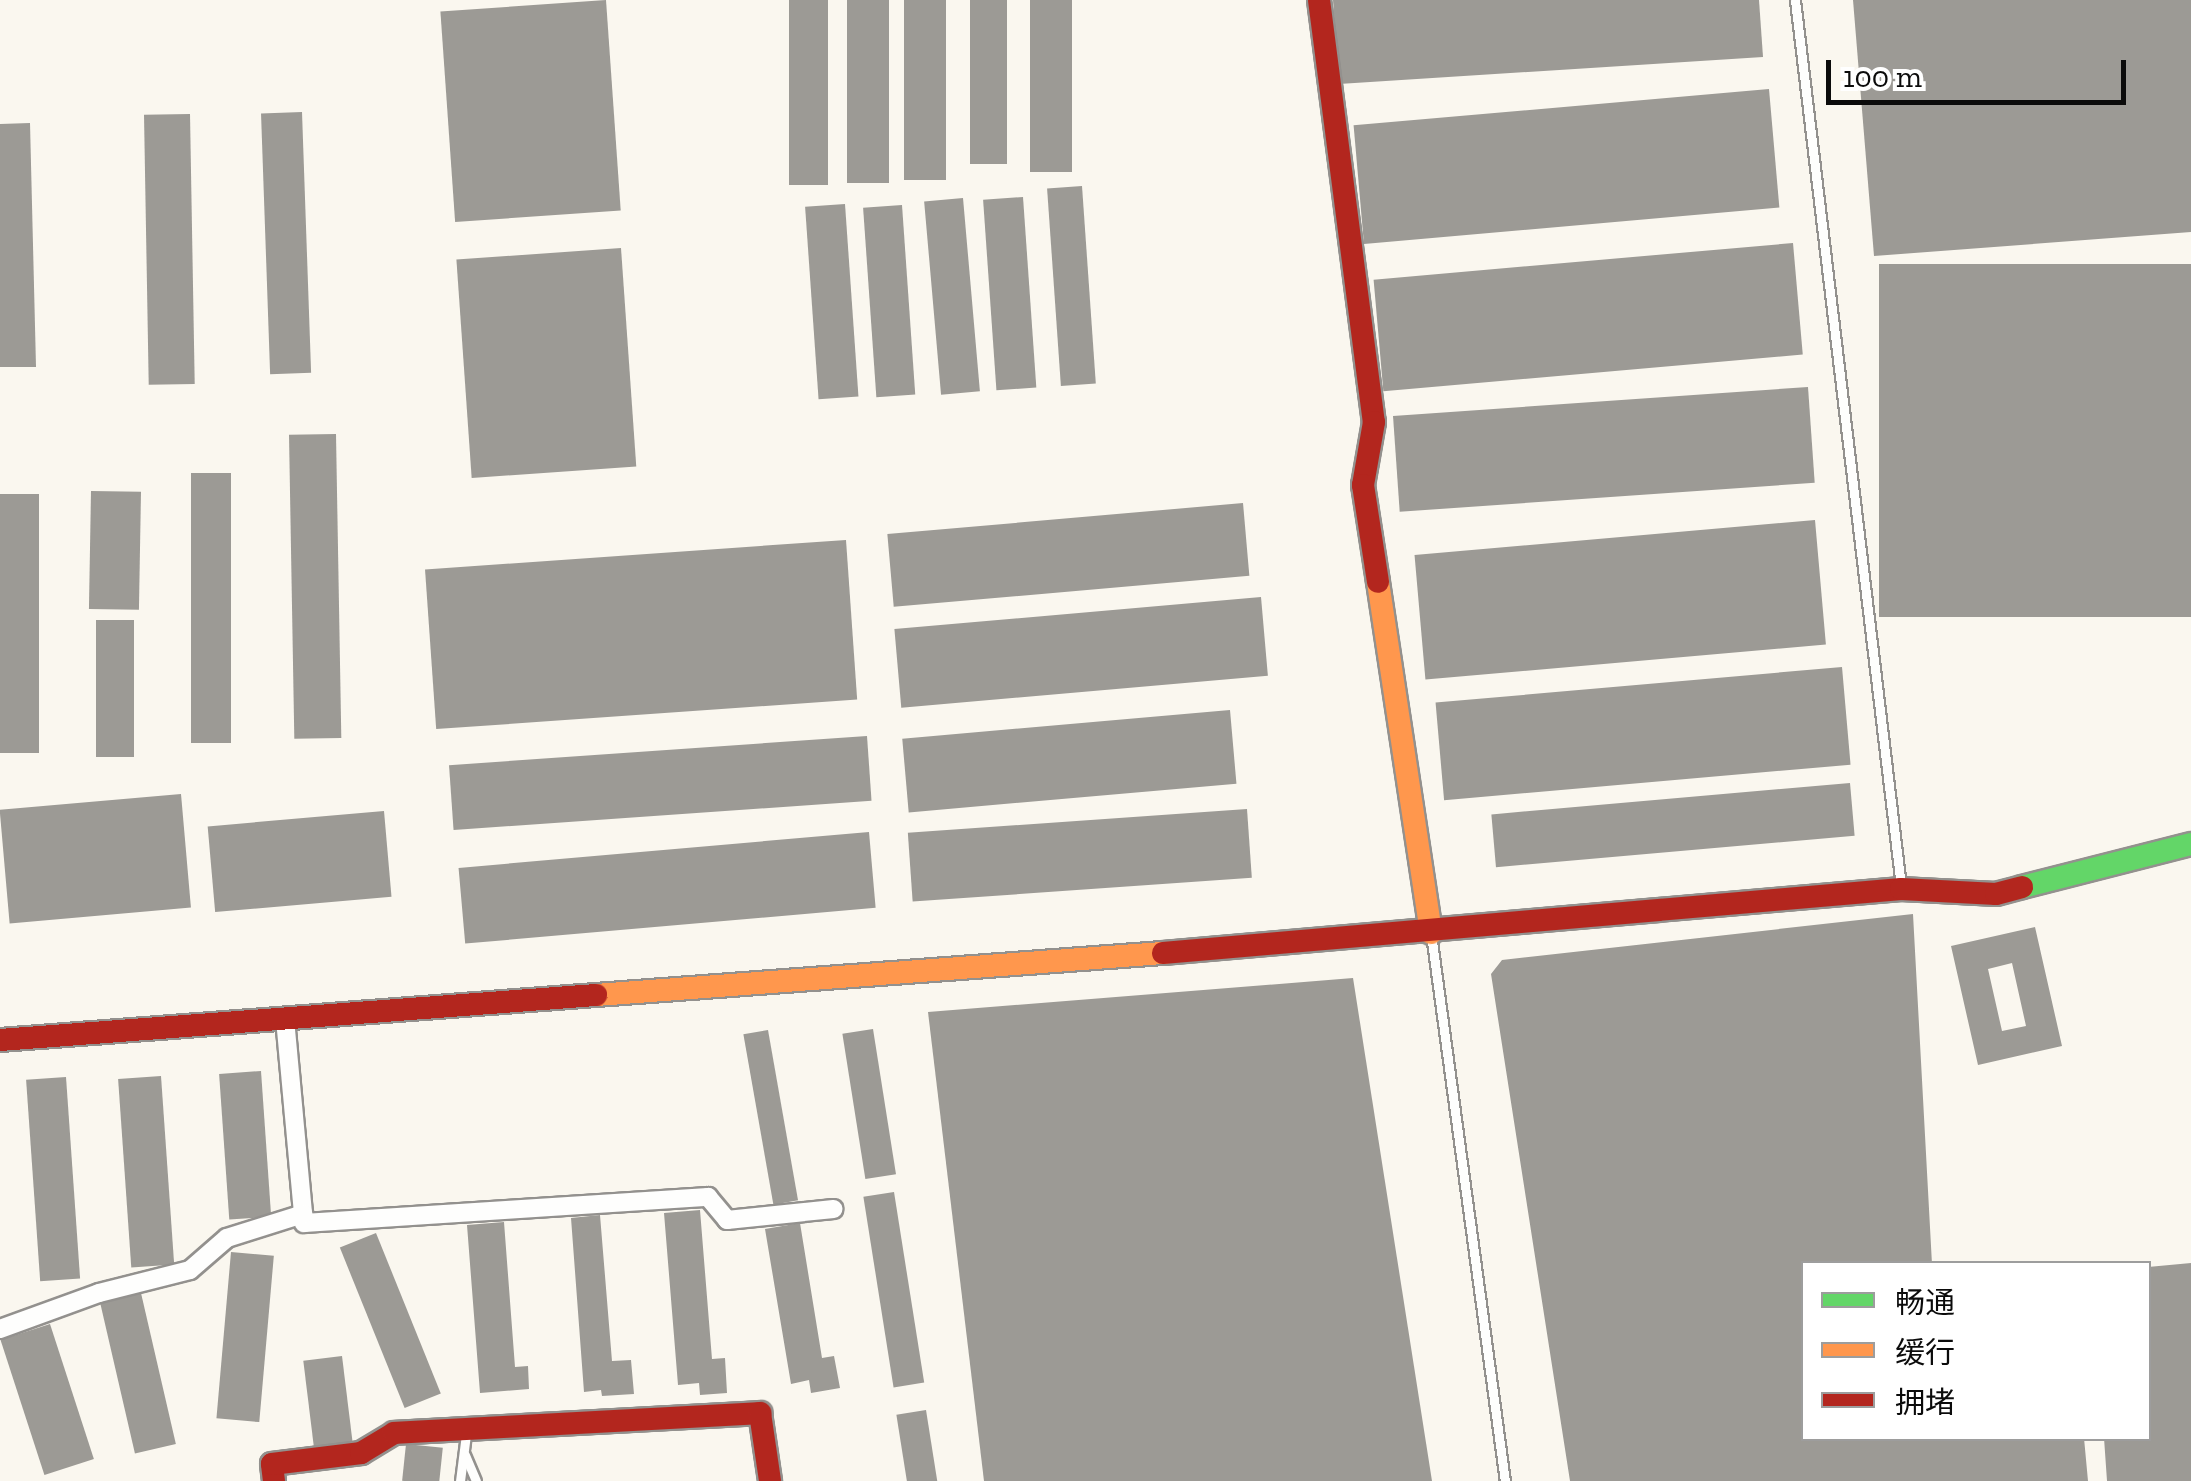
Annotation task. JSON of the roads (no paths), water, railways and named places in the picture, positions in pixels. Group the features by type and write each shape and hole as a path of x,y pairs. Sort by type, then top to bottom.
{"street":[{"path":"1319,0 1374,422 1363,485 1431,933"},
{"path":"0,1040 1431,933 1901,888 1996,894 2191,844"},
{"path":"285,1019 304,1224 708,1197 727,1220 833,1209"},
{"path":"0,1328 99,1293 190,1270 227,1238 303,1214"},
{"path":"274,1481 272,1464 361,1453 394,1433 760,1413 770,1481"}],"lane":[{"path":"1795,0 1901,888"},
{"path":"1431,933 1505,1481"},
{"path":"460,1481 467,1428"},
{"path":"464,1452 476,1481"}]}
